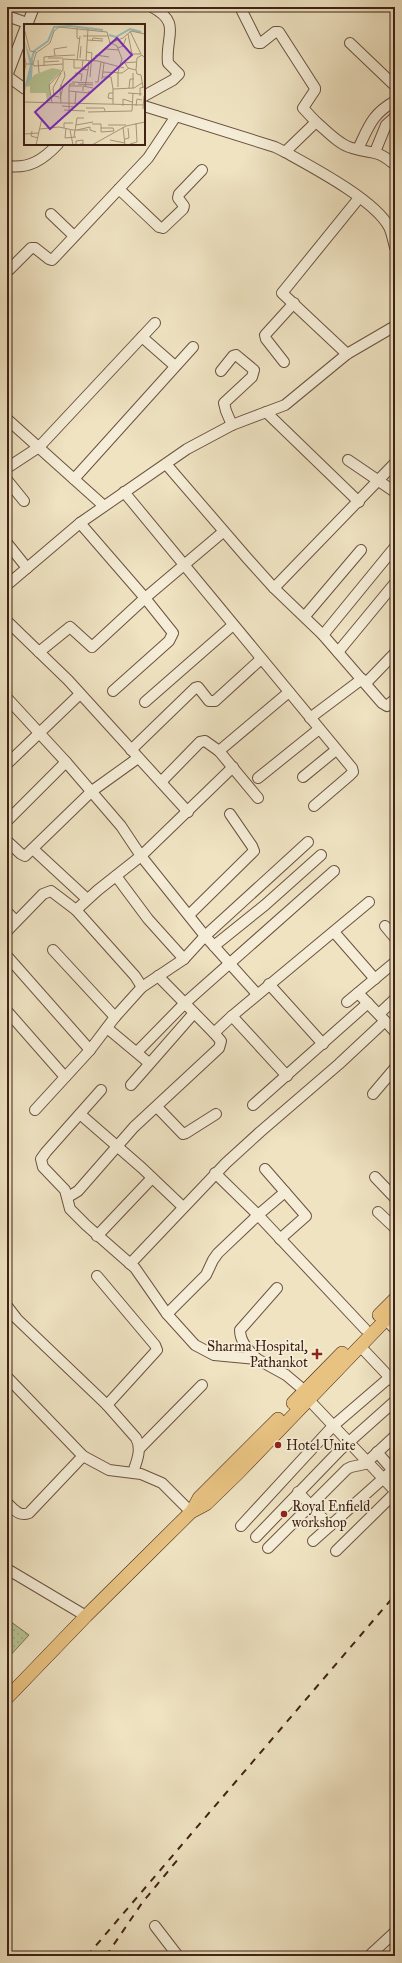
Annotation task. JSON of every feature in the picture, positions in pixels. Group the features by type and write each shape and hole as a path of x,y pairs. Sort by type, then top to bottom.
{"main road":[{"path":"307,1395 365,1329 395,1299"},
{"path":"7,1698 86,1616 191,1512 199,1498 360,1346 390,1324 395,1310"}],"street":[{"path":"27,24 34,7"},
{"path":"145,95 173,80 179,74 168,63 167,46 170,24 169,20 162,12 152,7"},
{"path":"240,7 258,42 261,43 275,32 280,34 315,88 314,92 303,108 316,122 345,145 375,152 395,165"},
{"path":"7,16 24,25"},
{"path":"24,31 7,76 24,89"},
{"path":"350,43 395,86"},
{"path":"358,149 374,116 381,109 395,101"},
{"path":"145,106 275,147 285,152 341,184 392,223 395,247"},
{"path":"9,270 32,248 35,248 52,260 153,152 176,116"},
{"path":"375,152 386,125 395,117"},
{"path":"285,152 316,122"},
{"path":"7,166 26,166 38,162 57,145"},
{"path":"119,189 159,227 163,228 183,209 184,206 178,198 179,194 202,170"},
{"path":"347,354 282,293 360,198"},
{"path":"51,214 74,236"},
{"path":"284,362 265,335 294,303"},
{"path":"7,468 39,448 155,323"},
{"path":"7,585 80,523 187,449 232,425 285,406 347,354 395,326"},
{"path":"142,337 174,366"},
{"path":"74,479 193,346"},
{"path":"221,371 233,356 236,355 254,370 252,377 224,403 232,425"},
{"path":"266,412 359,502"},
{"path":"7,420 104,506"},
{"path":"348,460 395,492"},
{"path":"274,588 380,481 395,463"},
{"path":"166,464 223,532 274,588 305,616 323,635 385,705 389,705 395,699"},
{"path":"7,480 24,501"},
{"path":"124,492 186,565 233,625 352,768 353,772 314,806"},
{"path":"80,523 145,598 171,630 173,636 113,691"},
{"path":"39,652 70,627 92,647 145,598 186,565 223,532"},
{"path":"7,543 27,568"},
{"path":"323,635 395,547"},
{"path":"305,616 361,550"},
{"path":"338,652 395,582"},
{"path":"7,621 80,694 188,812"},
{"path":"145,702 233,625"},
{"path":"310,718 364,681 395,653"},
{"path":"131,750 195,688 198,687 209,700 215,701 261,659"},
{"path":"219,751 288,692"},
{"path":"7,764 80,694"},
{"path":"7,698 92,791 121,826 141,856 205,936 257,994"},
{"path":"258,778 319,729"},
{"path":"161,782 200,742 204,741 219,751 258,798"},
{"path":"303,777 336,750"},
{"path":"7,841 24,856 92,791 138,758"},
{"path":"7,821 66,762"},
{"path":"76,910 87,899 141,856 233,767"},
{"path":"189,915 254,852 252,846 230,814"},
{"path":"35,1110 90,1050 115,1017 142,987 184,959 205,936 308,842"},
{"path":"33,849 87,899"},
{"path":"214,946 265,905 320,855"},
{"path":"137,1052 185,1003 334,871"},
{"path":"116,876 148,919 184,959"},
{"path":"7,931 43,894 49,891 76,910 135,976 142,987"},
{"path":"214,1033 257,994 334,932 368,902"},
{"path":"7,912 16,921"},
{"path":"385,926 395,938"},
{"path":"334,932 375,979"},
{"path":"53,950 115,1017"},
{"path":"7,956 90,1050"},
{"path":"347,1002 395,962"},
{"path":"68,1197 78,1191 134,1127 221,1046 221,1041 214,1033 158,976"},
{"path":"269,984 323,1044"},
{"path":"358,993 395,1032"},
{"path":"130,1264 215,1174 260,1132 339,1064 382,1018 395,999"},
{"path":"253,1105 368,1003"},
{"path":"7,1011 65,1077"},
{"path":"131,1085 194,1013"},
{"path":"232,1016 287,1076"},
{"path":"107,1028 149,1063"},
{"path":"373,1094 395,1069"},
{"path":"101,1090 46,1152 41,1160 43,1167 65,1190 70,1209 97,1236 130,1264 167,1314 195,1345 208,1353 219,1356 257,1359"},
{"path":"157,1107 183,1134 216,1114"},
{"path":"80,1114 183,1207"},
{"path":"265,1169 306,1216 280,1239"},
{"path":"215,1174 258,1215 365,1329"},
{"path":"375,1177 395,1198"},
{"path":"97,1236 152,1178"},
{"path":"167,1314 206,1275 218,1253 285,1192"},
{"path":"378,1212 395,1228"},
{"path":"97,1276 155,1345 157,1350 107,1405"},
{"path":"277,1288 240,1330 240,1334 247,1349 257,1359 286,1375 307,1395 333,1426 395,1492 336,1551"},
{"path":"7,1306 17,1319 107,1405 136,1438 139,1444 139,1449 133,1472"},
{"path":"242,1526 333,1426 393,1380 360,1346"},
{"path":"7,1377 83,1456 109,1470 133,1472 149,1476 162,1483 191,1512"},
{"path":"139,1449 202,1385"},
{"path":"256,1537 298,1492 349,1442 395,1401"},
{"path":"268,1548 347,1469 367,1462 395,1436"},
{"path":"313,1541 383,1478 394,1470 377,1452"},
{"path":"7,1503 19,1514 24,1515 29,1513 83,1456"},
{"path":"298,1492 330,1526"},
{"path":"7,1569 86,1616"},
{"path":"155,1926 178,1956"},
{"path":"369,1956 395,1932"}],"green space":[{"path":"7,1619 29,1635 7,1659"}],"railway":[{"path":"87,1956 395,1595"},
{"path":"106,1956 142,1903 179,1858"}],"place":[{"name":"Sharma Hospital, Pathankot","path":"317,1354"},
{"name":"Hotel Unite","path":"278,1445"},
{"name":"Royal Enfield workshop","path":"284,1514"}]}
